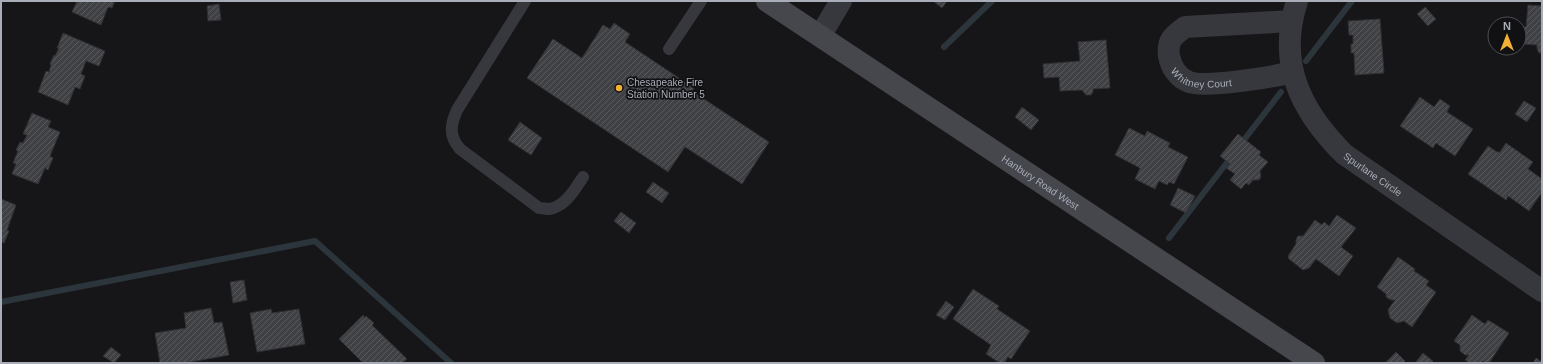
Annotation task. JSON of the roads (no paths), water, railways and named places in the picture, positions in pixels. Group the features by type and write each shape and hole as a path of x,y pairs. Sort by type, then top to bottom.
{"main road":[{"name":"Hanbury Road West","path":"766,1 1314,363"}],"street":[{"path":"820,36 842,1"},
{"name":"Spurlane Circle","path":"1294,11 1290,46 1292,72 1302,100 1328,137 1344,154 1542,291"},
{"name":"Whitney Court","path":"1292,72 1276,76 1209,84 1189,82 1177,74 1170,62 1168,48 1173,35 1185,27 1294,11"}],"lane":[{"path":"525,1 457,110 452,124 453,141 460,149 539,208 548,209 559,205 568,198 583,177"},
{"path":"669,49 701,1"}],"waterway":[{"path":"944,47 992,1"},
{"path":"1306,61 1352,1"},
{"path":"1240,145 1281,92"},
{"path":"1169,238 1232,156"},
{"path":"1,302 315,241 451,363"}],"place":[{"name":"Chesapeake Fire Station Number 5","path":"619,88"}]}
